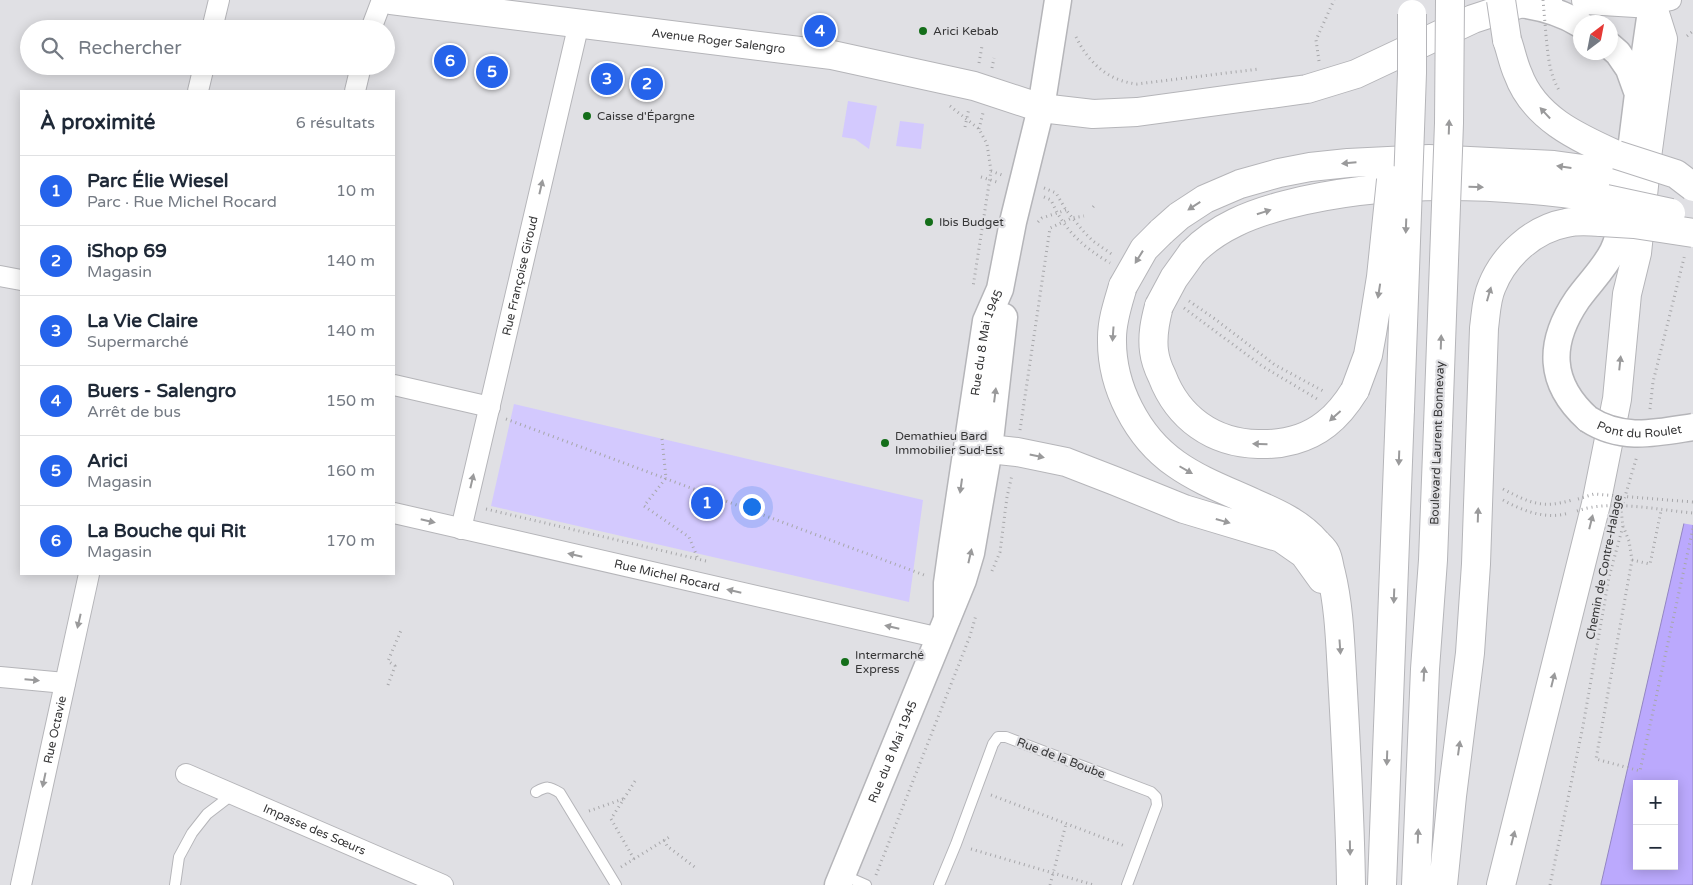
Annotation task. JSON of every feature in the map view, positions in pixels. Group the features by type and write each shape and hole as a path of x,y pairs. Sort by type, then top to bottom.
{"main road":[{"name":"Avenue Roger Salengro","path":"391,0 530,8 579,23 832,56 974,86 1041,108 1093,114 1137,112 1307,89 1356,74 1473,19 1521,1 1548,0"},
{"name":"Boulevard Laurent Bonnevay","path":"1416,885 1424,669 1433,560 1449,123 1450,0"},
{"path":"1501,885 1593,514 1617,399 1627,294 1637,253 1647,156 1663,39 1658,1 1586,0"},
{"path":"1521,1 1507,40 1518,75 1525,87 1550,119 1576,137 1609,187 1642,225 1690,241"},
{"path":"1382,885 1412,73 1412,7"},
{"path":"1412,73 1397,97 1391,188 1381,277 1368,355 1344,392 1342,409 1325,425 1293,441 1280,444 1235,442 1215,435 1197,425 1184,413 1165,384 1154,353 1154,322 1173,303 1174,278 1192,253 1203,242 1228,226 1250,216 1314,198 1345,193 1428,186 1533,190 1609,187 1693,192"},
{"path":"1351,885 1350,811 1337,598 1326,553 1306,530 1288,519 1210,484 1177,465 1160,452 1141,430 1127,403 1117,376 1113,354 1112,338 1119,276 1160,232 1179,216 1205,200 1240,184 1279,173 1348,163 1429,159 1554,166 1693,218"},
{"path":"1443,885 1470,653 1476,564 1484,328 1491,287 1498,272 1522,244 1544,230 1565,223 1582,221 1609,187 1676,174 1693,186"},
{"path":"978,443 1066,462 1184,510 1281,538 1304,554 1337,598"}],"street":[{"path":"214,20 219,0"},
{"path":"374,20 382,0"},
{"name":"Rue du 8 Mai 1945","path":"840,880 964,580 971,553 978,443 1004,321 1000,289 1013,222 1041,108 1058,0"},
{"path":"1521,1 1546,8 1573,19"},
{"path":"1637,107 1658,1"},
{"name":"Rue Françoise Giroud","path":"461,529 495,412 579,23"},
{"path":"1618,53 1630,68 1638,94 1637,107"},
{"path":"198,90 202,75"},
{"path":"355,90 359,75"},
{"name":"Pont du Roulet","path":"1637,107 1620,233 1613,251 1601,270 1568,315 1557,349 1556,364 1560,382 1567,398 1588,419 1612,431 1631,434 1653,433 1693,427"},
{"path":"0,276 20,280"},
{"path":"395,385 495,412"},
{"name":"Rue Michel Rocard","path":"395,513 461,529 944,628"},
{"name":"Rue Octavie","path":"21,885 89,575"},
{"path":"0,677 64,683"},
{"name":"Impasse des Sœurs","path":"186,774 443,885"}],"lane":[{"name":"Rue de la Boube","path":"939,885 993,744 998,737 1006,737 1151,792 1156,798 1157,804 1127,885"},
{"path":"536,792 546,787 560,793 616,885"},
{"path":"175,885 179,857 192,833 207,814 233,794"},
{"path":"840,880 866,885"}],"path":[{"path":"1310,62 1320,61 1316,40 1334,0"},
{"path":"1521,1 1546,35 1550,70 1556,85 1565,99"},
{"path":"1075,34 1093,64 1106,74 1130,83 1137,84 1262,68"},
{"path":"947,104 979,130 987,144 990,171"},
{"path":"1093,207 1096,204"},
{"path":"1066,210 1093,241 1120,259"},
{"path":"1019,436 1050,228 1072,218 1084,216"},
{"path":"1064,222 1080,243 1119,276"},
{"path":"1650,410 1653,382 1690,241"},
{"path":"1173,303 1215,319 1275,365 1344,392"},
{"path":"1173,303 1194,314 1262,366 1326,404"},
{"path":"495,412 918,574 932,577"},
{"path":"662,439 666,478 644,506 688,537 698,559"},
{"name":"Chemin de Contre-Halage","path":"1550,885 1583,726 1609,577 1623,526 1621,510 1639,449"},
{"path":"1499,487 1525,499 1547,506 1594,494 1693,502"},
{"path":"1496,497 1511,505 1539,514 1559,515 1593,506 1609,505 1693,513"},
{"path":"480,508 708,562"},
{"path":"1632,560 1650,564 1661,511"},
{"path":"1623,526 1629,541 1632,560 1596,759 1640,771 1693,528"},
{"path":"388,685 396,666 388,661 402,628"},
{"path":"634,859 611,818 637,778"},
{"path":"976,789 1139,852"},
{"path":"574,816 624,798"},
{"path":"1050,885 1066,824"},
{"path":"609,874 671,836"},
{"path":"664,840 667,846 696,868"},
{"path":"956,844 1094,885"}],"shaded area":[{"path":"848,101 877,106 869,149 855,139 842,137"},
{"path":"900,121 924,124 921,149 896,146"},
{"path":"514,404 923,500 909,602 491,506"},
{"path":"1693,484 1693,885 1601,885"}],"pier":[{"path":"1693,481 1693,525 1681,523"}],"place":[{"name":"Buers - Salengro","path":"820,31"},
{"name":"Arici Kebab","path":"923,31"},
{"name":"La Bouche qui Rit","path":"450,61"},
{"name":"Arici","path":"492,72"},
{"name":"La Vie Claire","path":"607,79"},
{"name":"iShop 69","path":"647,84"},
{"name":"Caisse d'Épargne","path":"587,116"},
{"name":"Ibis Budget","path":"929,222"},
{"name":"Demathieu Bard Immobilier Sud-Est","path":"885,443"},
{"name":"Parc Élie Wiesel","path":"707,503"},
{"name":"Intermarché Express","path":"845,662"}]}
